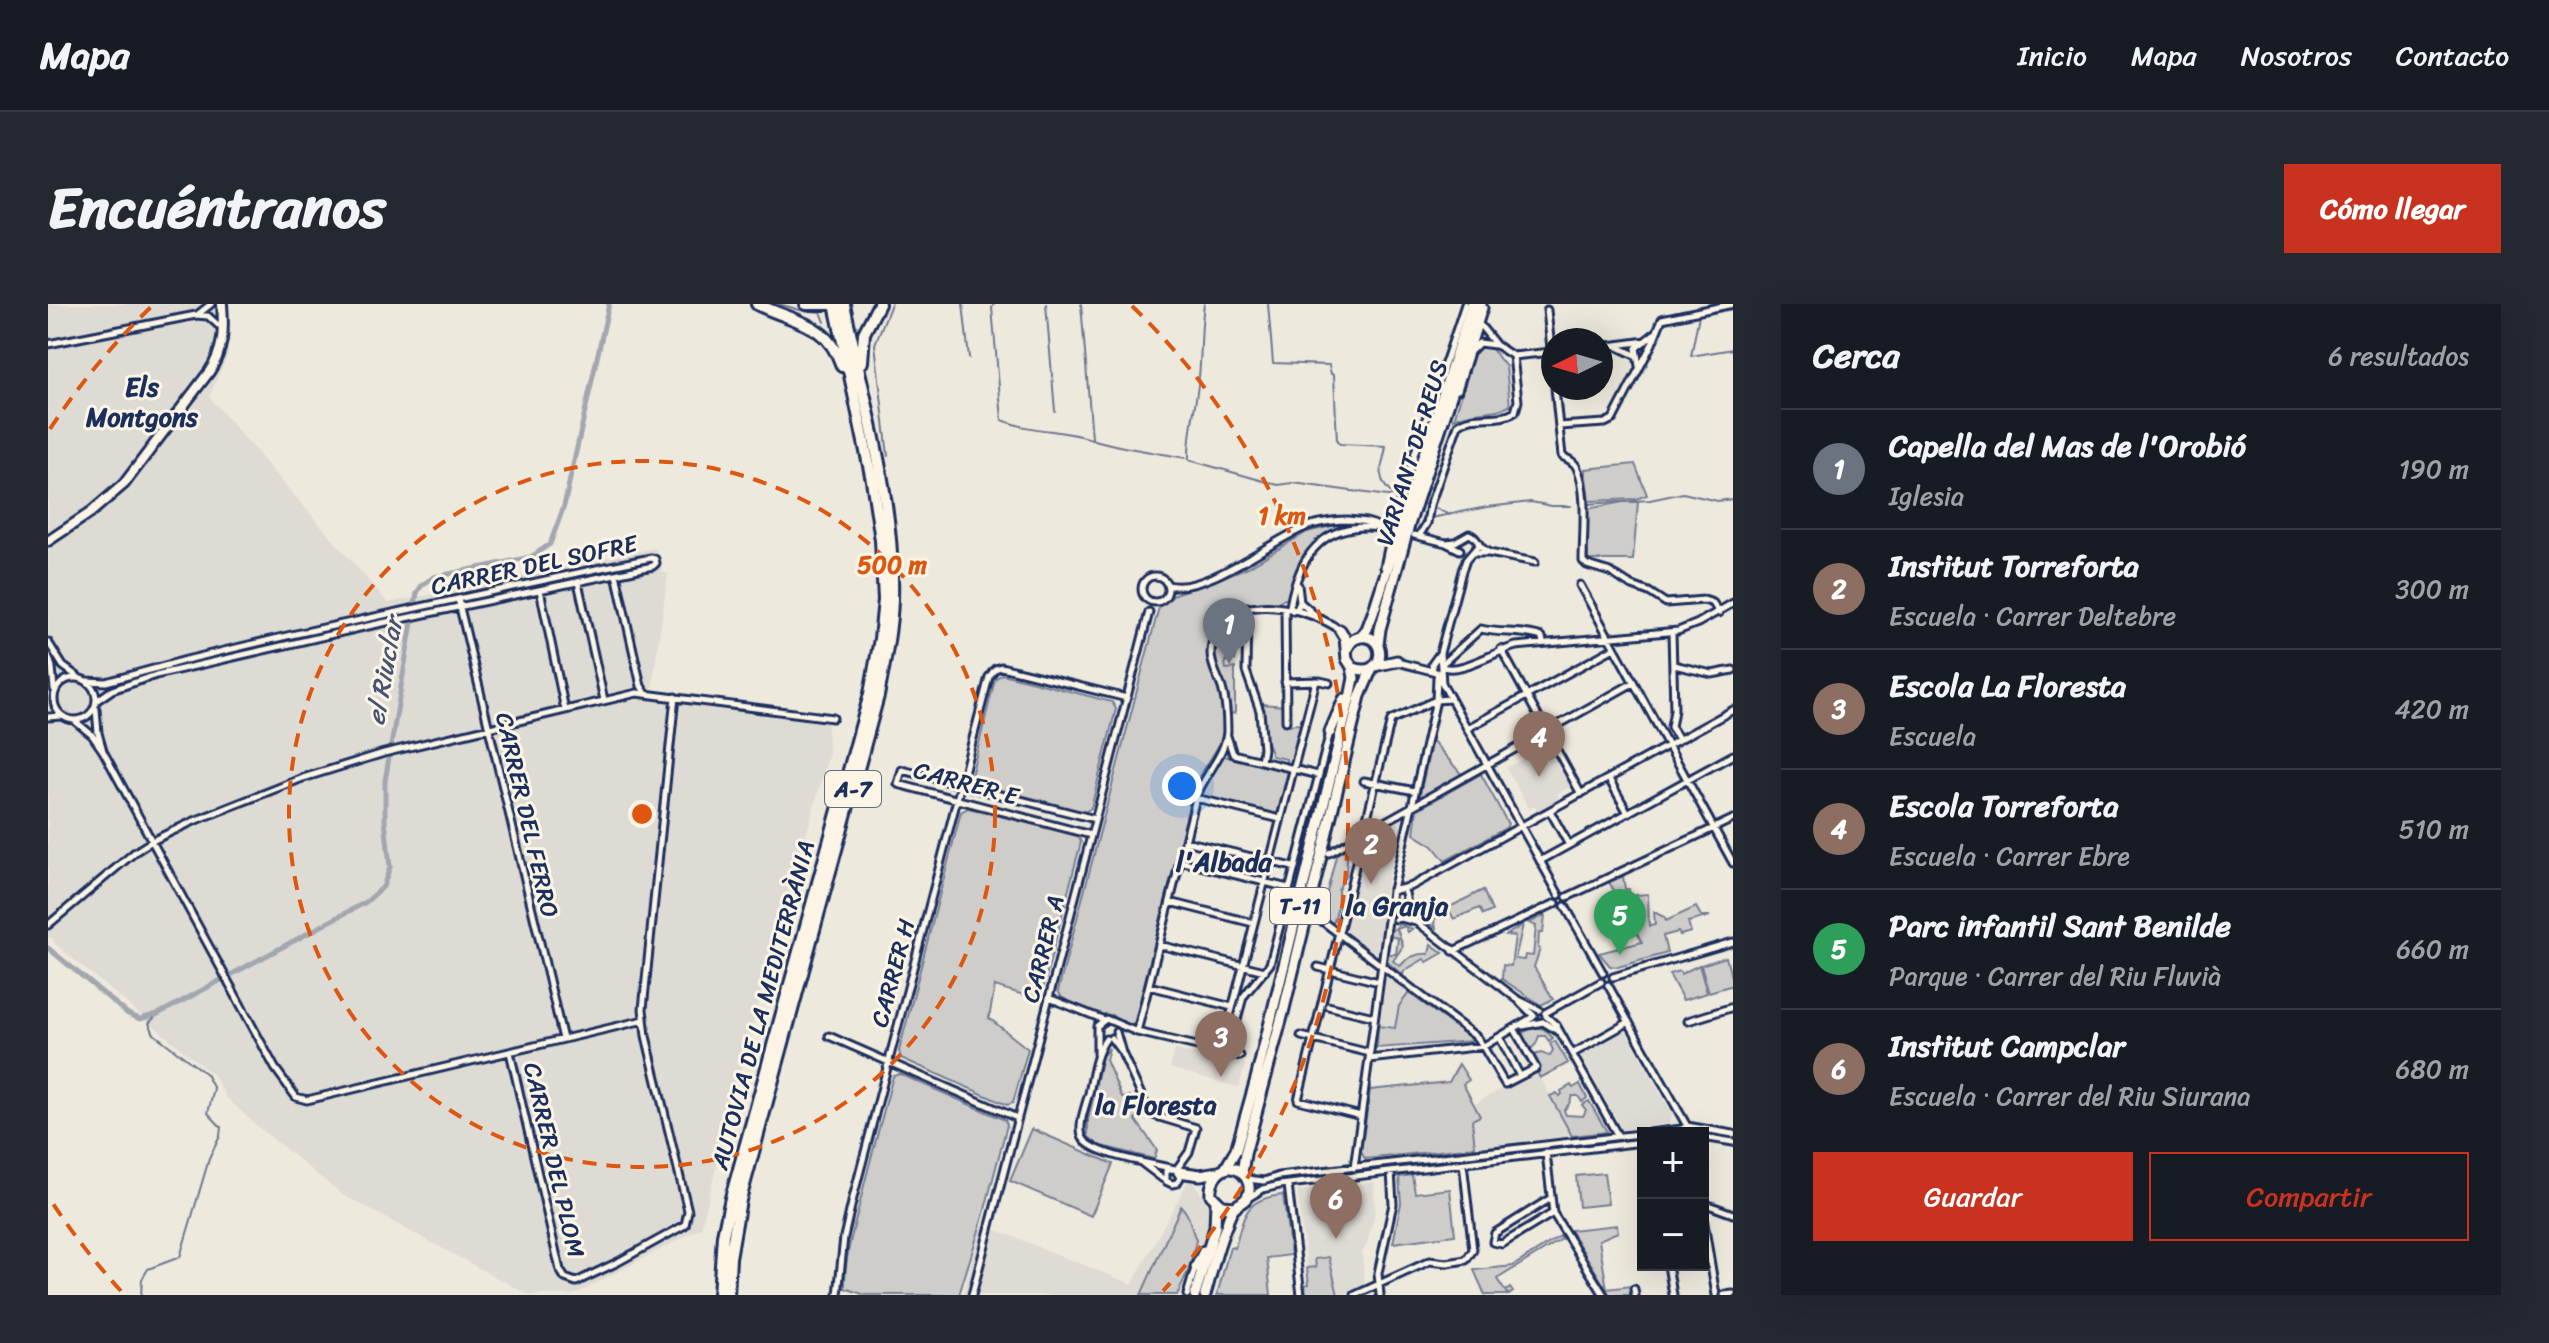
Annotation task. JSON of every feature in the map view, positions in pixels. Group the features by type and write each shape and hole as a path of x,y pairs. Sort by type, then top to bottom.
{"highway":[{"path":"757,304 823,333 836,351 848,385 859,393"},
{"path":"806,304 839,308"},
{"path":"859,393 862,341 879,304"},
{"name":"VARIANT DE REUS","path":"1378,614 1380,586 1472,304"},
{"name":"VARIANT DE REUS","path":"1378,614 1483,304"},
{"name":"AUTOVIA DE LA MEDITERRÀNIA","path":"730,1295 730,1258 740,1200 874,710 888,640 892,600 890,537 839,308"},
{"name":"AUTOVIA DE LA MEDITERRÀNIA","path":"718,1292 723,1235 731,1198 870,694 880,639 884,600 881,540 859,393"},
{"path":"1428,467 1431,467 1441,440"},
{"name":"T-11","path":"1195,1295 1217,1218 1211,1184 1241,1152 1346,761 1355,695 1347,649 1378,614"},
{"name":"T-11","path":"1247,1198 1249,1189 1241,1152 1245,1117 1355,695 1379,658 1378,614"},
{"path":"1340,630 1358,638 1372,639 1397,661"},
{"path":"1340,630 1347,649"},
{"path":"1330,732 1342,708 1353,670 1397,661"},
{"path":"1330,850 1346,761"},
{"path":"1245,1117 1243,1112 1252,1070"},
{"path":"1241,1152 1249,1154 1259,1130"},
{"path":"1177,1172 1200,1175 1234,1169 1245,1176"},
{"path":"1177,1172 1198,1180 1225,1207 1236,1207"},
{"path":"1208,1295 1225,1227 1236,1207 1247,1198"},
{"path":"1196,1267 1211,1236"}],"main road":[{"path":"48,535 97,501 130,470 209,363 217,345 217,304"},
{"path":"48,541 90,513 124,484 209,372 223,342 217,304"}],"street":[{"path":"196,315 217,304"},
{"path":"1380,586 1397,515 1465,304"},
{"path":"1441,440 1483,304"},
{"path":"1559,426 1605,423 1613,419 1660,322 1665,318 1733,304"},
{"path":"1547,310 1549,328"},
{"path":"48,344 196,315 208,316 218,325"},
{"path":"1479,323 1496,345 1513,356 1541,353"},
{"path":"1639,367 1636,348 1655,333"},
{"path":"1613,346 1646,341"},
{"path":"1470,352 1479,343 1496,345"},
{"path":"1613,346 1637,356"},
{"path":"1637,356 1648,351"},
{"path":"1513,356 1518,401 1515,412 1507,417 1466,420 1458,425 1430,505 1427,523 1416,536 1472,553 1489,553 1535,562"},
{"path":"1556,400 1562,456 1578,469 1583,503 1583,561 1666,603 1704,600 1713,603 1719,613"},
{"path":"1168,585 1165,598 1157,602 1147,599 1142,587 1149,577 1161,577 1168,585 1181,587 1221,573 1311,525 1352,520 1388,529"},
{"path":"1427,523 1435,540"},
{"path":"1293,611 1290,606 1306,557 1327,537 1348,530 1379,527"},
{"path":"1354,1168 1392,891 1436,700 1440,653 1462,571 1478,546 1477,539 1466,534 1455,542 1446,543"},
{"path":"1460,538 1462,571"},
{"path":"1478,546 1489,553"},
{"name":"CARRER DEL SOFRE","path":"87,681 106,682 186,660 421,607 655,559 653,566 156,675 112,690 96,703"},
{"path":"616,574 641,686 645,692"},
{"path":"1293,611 1300,602 1297,580"},
{"path":"578,582 604,700"},
{"path":"1580,585 1733,863"},
{"path":"540,590 565,710"},
{"name":"CARRER DEL FERRO","path":"458,599 563,1039"},
{"name":"CARRER A","path":"972,1295 1149,612 1147,599"},
{"name":"CARRER A","path":"1149,612 1157,602"},
{"path":"1300,602 1340,630"},
{"path":"1397,661 1454,670 1501,649 1675,632 1719,613 1733,603"},
{"path":"1318,617 1281,608 1247,607 1228,615 1215,635 1211,650 1224,698 1233,754 1318,775"},
{"path":"1247,607 1246,671 1260,711 1261,761"},
{"path":"1281,608 1286,721"},
{"path":"1438,668 1481,629 1535,635 1542,637 1543,643"},
{"path":"1675,632 1679,636 1673,648 1674,710 1671,727 1679,739"},
{"path":"48,642 63,666 95,690 98,733 103,751"},
{"path":"1468,728 1614,648"},
{"path":"1501,649 1581,794"},
{"path":"48,655 56,709 62,716"},
{"path":"1674,665 1712,674 1733,670"},
{"name":"CARRER H","path":"839,1295 844,1237 989,677 1001,667 1127,698"},
{"path":"1438,668 1444,686 1559,895 1567,897 1733,819"},
{"path":"48,703 62,682 79,678"},
{"path":"1221,1052 1316,681"},
{"path":"1285,682 1329,683"},
{"path":"1330,850 1633,683"},
{"path":"1436,700 1444,686"},
{"path":"48,925 152,841 303,778 399,749 645,692 833,718"},
{"name":"CARRER DEL PLOM","path":"510,1052 560,1270 565,1278 576,1282 679,1230 687,1220 688,1211 643,1009 675,697"},
{"path":"1361,1116 1298,1100 1391,720 1436,700 1451,699"},
{"path":"74,721 87,717 96,703"},
{"path":"1392,891 1412,886 1730,711 1733,723"},
{"path":"48,717 62,716 74,721 92,735 103,751 275,1068 296,1097 307,1100 644,1020"},
{"path":"1137,1032 1196,798 1227,731"},
{"path":"1228,1053 1243,997 1270,964 1330,732"},
{"path":"1540,861 1733,755"},
{"name":"CARRER E","path":"1091,835 898,784 902,770 1095,819"},
{"path":"1609,778 1628,813"},
{"path":"1364,781 1415,791"},
{"path":"1196,798 1280,819"},
{"path":"1550,811 1569,846"},
{"path":"1185,841 1293,867"},
{"path":"1180,861 1288,888"},
{"path":"1386,929 1406,905 1406,896 1396,871"},
{"path":"1406,896 1412,886"},
{"path":"1453,951 1556,903 1559,895"},
{"path":"1565,906 1567,897"},
{"path":"1170,902 1253,923"},
{"path":"1556,903 1560,907 1565,906"},
{"path":"1406,905 1417,922 1560,1032 1618,1136"},
{"path":"1301,1036 1369,1056 1484,1046 1601,982 1603,973 1565,906"},
{"path":"1388,913 1417,922"},
{"path":"1314,915 1478,1038 1505,1084 1536,1068 1516,1029"},
{"path":"1613,977 1733,942"},
{"path":"1159,945 1266,971"},
{"path":"1318,967 1379,982"},
{"path":"1603,973 1608,972 1613,977"},
{"path":"1608,985 1613,977"},
{"path":"1601,982 1608,985 1685,1127"},
{"path":"1149,986 1232,1007"},
{"path":"1049,998 1088,1015 1108,1019 1115,1029 1143,1103 1153,1115 1196,1128 1174,1184 1138,1160"},
{"path":"1328,1006 1374,1017"},
{"path":"1688,1021 1733,1007"},
{"path":"1088,1015 1101,1037 1108,1038 1122,1053"},
{"path":"1096,1063 1096,1030 1103,1020"},
{"path":"1572,1054 1629,1022"},
{"path":"1115,1029 1240,1056"},
{"path":"1115,1029 1096,1063 1082,1124 1083,1138 1092,1148 1177,1172"},
{"path":"829,1036 1017,1118"},
{"path":"1499,1038 1520,1076"},
{"path":"1709,1129 1733,1134"},
{"path":"1245,1176 1264,1181 1279,1176 1637,1134"},
{"path":"1709,1138 1733,1142"},
{"path":"1247,1198 1263,1189 1288,1184 1637,1143"},
{"path":"1546,1153 1551,1144"},
{"path":"1540,1145 1546,1153 1553,1213 1604,1295"},
{"path":"1380,1295 1378,1273 1393,1204 1394,1163"},
{"path":"1355,1295 1435,1261 1466,1260 1473,1250 1463,1163"},
{"path":"1166,1181 1168,1170 1177,1172"},
{"path":"1288,1184 1301,1295"},
{"path":"1551,1198 1495,1233 1493,1242 1502,1244 1553,1213"},
{"path":"1709,1205 1733,1214"},
{"path":"1709,1253 1716,1295"},
{"path":"1185,1295 1196,1267"},
{"path":"1669,1271 1673,1295"},
{"path":"1724,1295 1733,1294"}],"shaded area":[{"path":"48,304 225,304 228,354 209,397 388,603 655,548 663,573 668,573 652,690 829,713 829,754 746,1048 701,1228 574,1295 529,1295 343,1195 259,1128 226,1097 214,1076 55,944 52,937 48,938"},
{"path":"1476,348 1491,348 1506,367 1510,406 1454,419"},
{"path":"1635,464 1647,495 1636,499 1589,501 1585,469"},
{"path":"1638,502 1633,560 1588,560 1588,552 1585,551 1587,509"},
{"path":"1340,524 1351,525 1324,535 1303,555 1288,598 1272,604 1255,603 1232,610 1220,620 1212,637 1210,664 1222,695 1224,737 1201,774 1191,798 1134,1025 1121,1023 1112,1015 1097,1014 1062,998 1058,991 1159,607 1177,593 1248,567 1307,532"},
{"path":"1242,612 1243,627 1234,628 1235,660 1225,661 1226,669 1235,668 1235,713 1229,714 1226,689 1214,657 1216,641 1229,621"},
{"path":"1002,674 1112,702 1116,709 1091,808 1085,812 974,783 971,776 995,679"},
{"path":"1262,704 1284,706 1285,725 1300,724 1290,765 1286,764 1286,759 1272,756 1265,738"},
{"path":"1432,740 1462,775 1419,799"},
{"path":"1548,745 1571,786 1557,794 1560,801 1539,812 1535,806 1529,809 1506,768"},
{"path":"1224,756 1288,772 1277,815 1202,796 1210,775"},
{"path":"1481,774 1508,824 1506,828 1445,861 1433,846 1414,834 1417,810"},
{"path":"968,808 1078,836 1081,842 1040,1000 995,986 989,1018 1028,1049 1013,1103 1007,1105 901,1058 899,1051 961,812"},
{"path":"1403,816 1381,906 1384,907 1377,956 1343,932 1366,836"},
{"path":"1352,844 1346,874 1338,890 1333,924 1321,916 1337,852"},
{"path":"1623,876 1631,901 1637,901 1636,895 1648,894 1649,926 1655,925 1654,912 1666,921 1696,907 1701,916 1710,916 1688,922 1691,932 1663,936 1667,953 1618,967 1610,966 1599,953 1642,942 1609,882"},
{"path":"1483,890 1492,911 1483,915 1479,908 1454,919 1450,912 1434,919 1436,928 1424,920"},
{"path":"1545,915 1534,967 1553,999 1541,1005 1502,979 1503,965 1511,966 1515,936 1506,935 1523,925 1515,959 1524,960 1525,955 1533,956 1536,926 1529,923"},
{"path":"1400,924 1405,926 1397,929 1403,946 1393,961 1400,966 1413,956 1429,954 1431,944 1443,953 1427,962 1424,959 1404,971 1403,975 1387,962 1388,954 1396,954 1398,938 1390,936 1391,932"},
{"path":"1726,957 1733,985 1709,992 1701,965"},
{"path":"1699,965 1707,993 1683,1000 1669,974 1679,971 1681,974"},
{"path":"1389,977 1409,993 1399,1006 1395,1028 1378,1026 1385,979"},
{"path":"1409,993 1473,1041 1377,1048 1378,1026 1395,1028 1399,1006"},
{"path":"1534,1027 1544,1029 1553,1038 1549,1041 1545,1036 1539,1036 1530,1050 1533,1055 1541,1053 1550,1056 1553,1050 1550,1044 1555,1041 1568,1063 1540,1078 1520,1034"},
{"path":"1625,1029 1672,1114 1669,1123 1622,1130 1580,1054"},
{"path":"1109,1048 1106,1060 1122,1098 1130,1096 1141,1114 1135,1119 1157,1150 1154,1159 1098,1145 1088,1136 1088,1120 1102,1056"},
{"path":"1175,1050 1244,1063 1239,1086 1170,1068"},
{"path":"1459,1064 1469,1080 1463,1084 1480,1116 1472,1120 1475,1147 1365,1159 1361,1152 1370,1090 1449,1082"},
{"path":"1536,1070 1565,1122 1607,1132 1475,1147 1472,1119 1480,1115 1474,1104"},
{"path":"900,1074 1005,1120 1007,1125 959,1295 865,1295 845,1288 850,1245 868,1170 893,1076"},
{"path":"1580,1084 1587,1098 1582,1102 1578,1096 1572,1096 1564,1110 1566,1115 1583,1116 1586,1110 1582,1105 1589,1101 1607,1132 1572,1136 1550,1096 1557,1093 1559,1096 1571,1085 1573,1088"},
{"path":"1032,1129 1113,1164 1091,1216 1010,1181"},
{"path":"1604,1173 1608,1204 1579,1207 1576,1176"},
{"path":"1412,1175 1415,1193 1450,1189 1455,1235 1393,1243 1401,1203 1399,1177"},
{"path":"1189,1179 1193,1180 1210,1209 1208,1229 1188,1295 963,1295 981,1224 1132,1284"},
{"path":"1374,1182 1375,1211 1362,1253 1365,1287 1338,1295 1330,1266 1307,1268 1297,1191"},
{"path":"1283,1195 1291,1255 1267,1258 1271,1295 1217,1295 1230,1247 1235,1248 1248,1210 1261,1200"},
{"path":"1181,1206 1189,1218 1196,1240 1190,1267 1177,1295 1141,1295"},
{"path":"1617,1225 1618,1232 1599,1240 1607,1289 1631,1286 1633,1295 1610,1295 1570,1230"},
{"path":"1560,1236 1562,1239 1497,1279 1505,1291 1510,1288 1513,1292 1509,1295 1506,1292 1507,1295 1485,1295 1474,1270 1513,1266"},
{"path":"1329,1257 1338,1295 1306,1295 1305,1285 1309,1284 1307,1268 1316,1267 1315,1259"}],"waterway":[{"name":"el Riuclar","path":"48,948 128,1014 140,1019 158,1014 366,902 383,887 390,867 385,781 417,593 434,577 531,557 550,544 564,506 609,304"},
{"path":"779,304 821,312 825,322"},
{"path":"888,456 875,344 891,304"},
{"path":"963,304 969,358"},
{"path":"994,304 1002,420 1024,427 1186,458"},
{"path":"1046,304 1055,411"},
{"path":"1081,304 1092,438"},
{"path":"1204,304 1189,460 1278,485 1293,483 1397,495"},
{"path":"1268,304 1273,363 1329,365 1331,374 1334,374 1337,442 1386,446 1381,477 1392,494"},
{"path":"1699,315 1691,356 1733,349"},
{"name":"el Riuclar","path":"1587,504 1650,500 1683,493 1717,501 1733,499"},
{"path":"1431,518 1531,502 1571,506"},
{"path":"1433,507 1450,515"},
{"path":"141,1295 142,1279 148,1269 180,1257 221,1127 208,1113 214,1089 206,1074 154,1034 149,1023 158,1014"}],"place":[{"name":"Capella del Mas de l'Orobió","path":"1229,664"},
{"name":"Escola Torreforta","path":"1539,777"},
{"name":"Institut Torreforta","path":"1371,884"},
{"name":"Parc infantil Sant Benilde","path":"1620,955"},
{"name":"Escola La Floresta","path":"1221,1077"},
{"name":"Institut Campclar","path":"1336,1239"}],"district":[{"name":"Els Montgons","path":"142,402"},
{"name":"l'Albada","path":"1224,862"},
{"name":"la Granja","path":"1397,906"},
{"name":"la Floresta","path":"1156,1105"}]}
